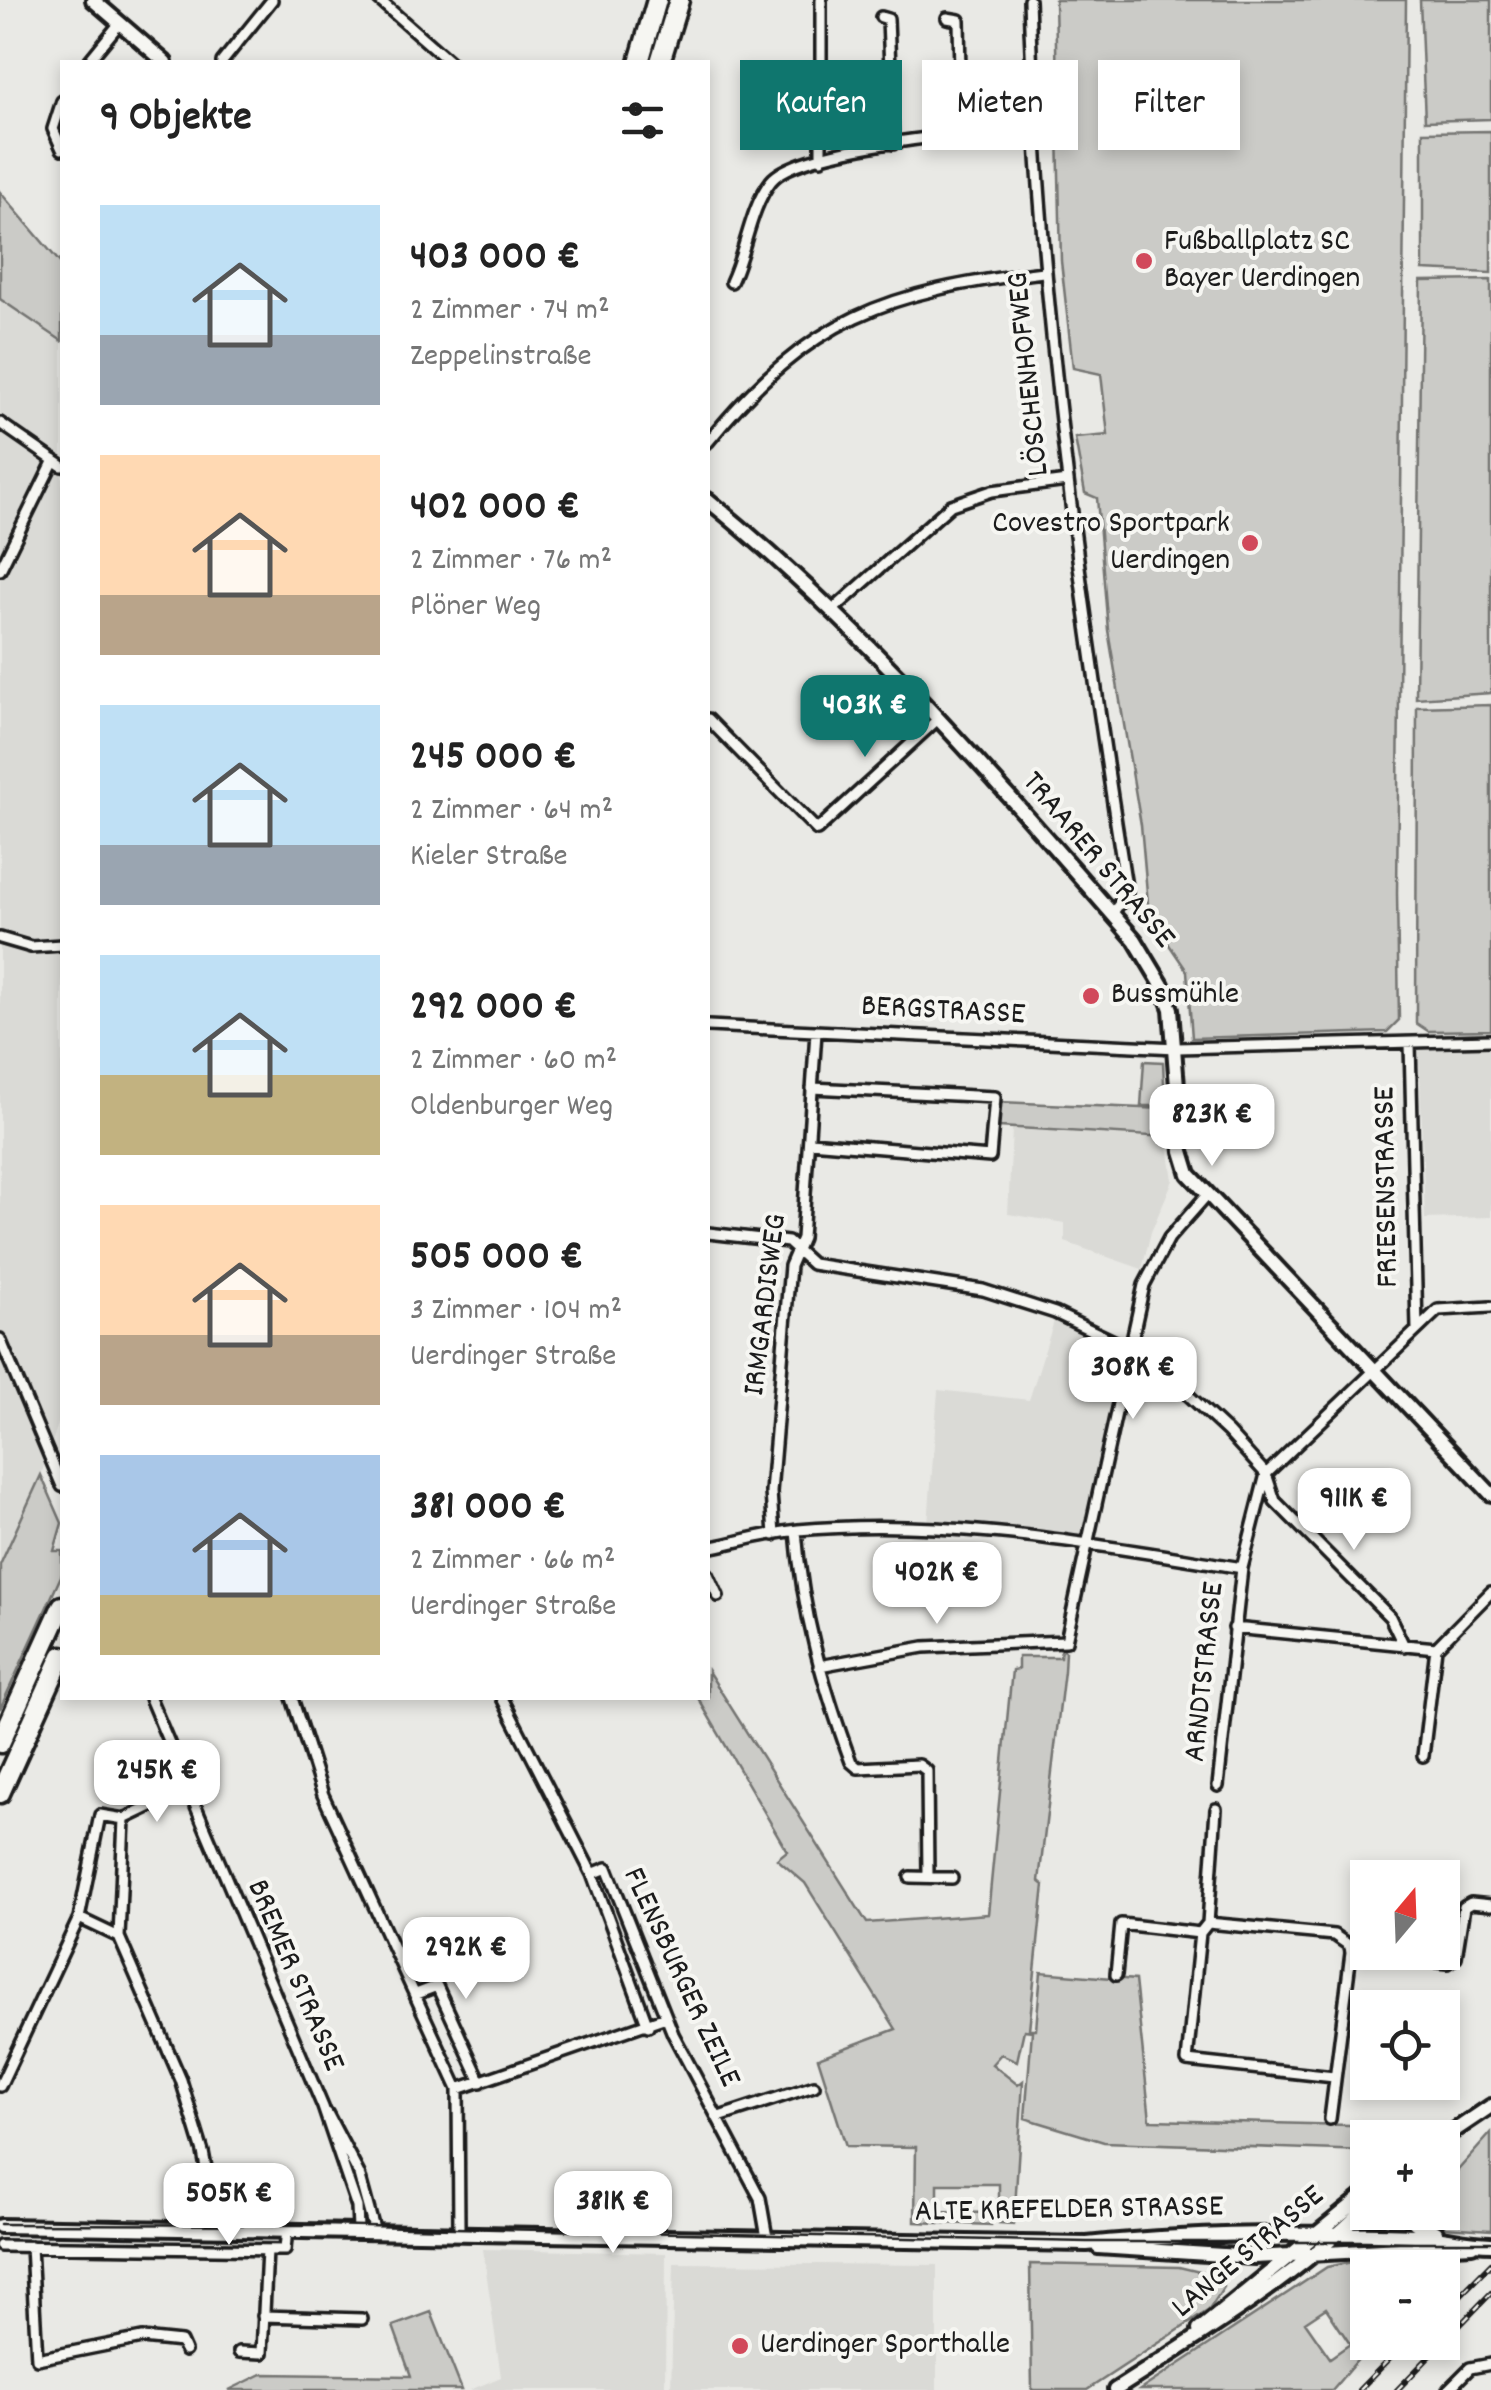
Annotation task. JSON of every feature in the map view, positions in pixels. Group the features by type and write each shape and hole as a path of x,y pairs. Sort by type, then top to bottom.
{"highway":[{"path":"639,60 658,0"},
{"path":"661,60 679,0"},
{"path":"0,1744 60,1610"},
{"path":"0,1792 60,1660"}],"street":[{"path":"92,0 163,60"},
{"path":"224,60 272,0"},
{"path":"379,0 448,60"},
{"path":"820,159 821,0"},
{"name":"LÖSCHENHOFWEG","path":"1030,0 1032,60"},
{"path":"881,17 888,19 891,60"},
{"path":"947,18 959,20 960,60"},
{"path":"90,60 119,24"},
{"path":"60,107 53,130 60,145"},
{"path":"730,282 770,182 794,165 864,150"},
{"name":"LÖSCHENHOFWEG","path":"1036,150 1043,272 1067,482 1127,893 1112,914"},
{"path":"710,440 775,367 857,314 924,289 1043,272"},
{"path":"0,424 58,463 0,570"},
{"path":"834,609 951,505 992,491 1067,482"},
{"name":"TRAARER STRASSE","path":"710,502 834,609 940,718 1112,914 1162,985 1177,1048 1182,1152 1189,1174 1491,1494"},
{"path":"710,721 817,830 940,718"},
{"path":"0,938 31,948 60,945"},
{"name":"BERGSTRASSE","path":"710,1026 1177,1048 1491,1040"},
{"name":"IRMGARDISWEG","path":"774,1534 771,1492 790,1266 802,1238 816,1032"},
{"name":"FRIESENSTRASSE","path":"1410,1043 1417,1330"},
{"path":"810,1142 990,1156 994,1097 812,1088"},
{"path":"820,1666 924,1647 1066,1642 1128,1350 1150,1269 1168,1238 1206,1196"},
{"path":"710,1233 777,1239 797,1248 812,1264 984,1290 1055,1313 1128,1350 1185,1392 1266,1474 1275,1501 1390,1617 1404,1646"},
{"path":"1266,1474 1438,1310 1491,1307"},
{"path":"0,1339 60,1481"},
{"name":"ARNDTSTRASSE","path":"1218,1786 1242,1568 1266,1474"},
{"path":"796,1530 801,1591 820,1666 852,1762 858,1768 920,1765 927,1771 928,1877"},
{"path":"710,1548 796,1530 924,1530 1086,1544 1242,1568"},
{"path":"710,1578 718,1596"},
{"path":"1423,1756 1436,1648 1491,1592"},
{"path":"1234,1628 1436,1648"},
{"name":"BREMER STRASSE","path":"151,1700 323,2107 357,2208 358,2229"},
{"path":"293,1700 324,1795 458,2089 459,2231"},
{"name":"FLENSBURGER ZEILE","path":"503,1700 592,1874 648,2026"},
{"path":"0,2086 79,1918 100,1815 124,1819 172,1796"},
{"name":"ARNDTSTRASSE","path":"1208,1923 1216,1810"},
{"path":"124,1819 119,1937 181,2080 203,2152 217,2226"},
{"name":"FLENSBURGER ZEILE","path":"592,1874 607,1868 666,2017 760,2198 767,2238"},
{"path":"910,1876 952,1878"},
{"path":"1460,1927 1464,1907 1471,1903 1491,1905"},
{"path":"79,1918 119,1937"},
{"path":"1334,2077 1187,2062 1200,1933 1208,1923 1334,1935 1350,1946"},
{"path":"1116,1975 1121,1924 1200,1933"},
{"path":"1330,2119 1350,1953"},
{"path":"416,1994 437,1986 482,2082"},
{"path":"458,2089 666,2017"},
{"name":"FLENSBURGER ZEILE","path":"719,2117 814,2086"},
{"path":"1460,2128 1491,2106"},
{"name":"BREMER STRASSE","path":"323,2107 336,2125 364,2187 374,2230"},
{"name":"LANGE STRASSE","path":"1166,2357 1350,2206"},
{"name":"LANGE STRASSE","path":"1115,2390 1228,2320 1350,2223"},
{"name":"ALTE KREFELDER STRASSE","path":"0,2226 217,2226 1087,2244 1338,2234 1452,2237 1485,2244"},
{"path":"0,2246 285,2250 288,2228"},
{"path":"1434,2230 1452,2237"},
{"path":"1087,2244 1116,2250 1229,2257 1485,2244"},
{"path":"31,2246 38,2358 152,2338 181,2342 184,2352"},
{"path":"240,2352 262,2353 267,2250"},
{"path":"1229,2257 1248,2277 1242,2293"},
{"path":"263,2316 362,2319"},
{"path":"1448,2390 1470,2368 1491,2364"}],"shaded area":[{"name":"Covestro Sportpark Uerdingen","path":"1055,0 1406,0 1399,1020 1387,1032 1192,1038 1187,971 1149,915 1141,825 1108,630 1097,498 1085,493 1075,438 1108,435 1101,374 1073,368 1061,261 1058,150 1078,150 1078,60 1056,60"},
{"path":"1420,0 1491,0 1491,119 1425,121"},
{"path":"1491,131 1491,273 1423,270 1423,132"},
{"path":"0,192 60,263 60,340 0,299"},
{"path":"1491,280 1491,693 1416,698 1421,281"},
{"path":"0,298 60,340 60,1418 41,1475 0,1565"},
{"path":"1491,705 1491,1030 1428,1031 1416,1023 1417,707"},
{"path":"1491,1048 1491,1217 1425,1219 1419,1050"},
{"path":"1144,1061 1163,1062 1165,1106 1141,1106"},
{"path":"1000,1102 1165,1109 1167,1137 999,1127"},
{"path":"1012,1129 1167,1138 1173,1180 1151,1232 1142,1269 1065,1242 1065,1223 1008,1214"},
{"path":"1055,1318 1094,1334 1121,1350 1122,1355 1086,1531 1080,1535 928,1524 938,1390 1029,1400"},
{"path":"41,1475 60,1518 54,1551 60,1551 60,1578 0,1709 0,1565"},
{"path":"1061,1648 1065,1651 1039,1881 1044,1885 1029,2029 1036,2029 1041,1972 1135,1980 1150,2120 1350,2125 1350,2150 1104,2142 1025,2118 1032,2031 1024,2030 1017,2061 1001,2054 992,2064 1018,2085 1023,2081 1014,2224 999,2223 999,2184 938,2184 938,2212 990,2213 991,2225 915,2222 916,2147 846,2146 818,2058 896,2029 805,1883 777,1859 787,1851 699,1700 710,1700 710,1674 867,1923 988,1914 1012,1670 1018,1669 1018,1657 1060,1657"},
{"path":"1491,2133 1491,2230 1460,2228 1460,2168"},
{"path":"483,2249 666,2253 665,2390 470,2390 501,2377"},
{"path":"1350,2262 1350,2344 1350,2360 1358,2360 1332,2390 1140,2390 1327,2267","holes":["1326,2308 1350,2344 1330,2358 1305,2322"]},
{"path":"674,2263 937,2265 937,2390 671,2390"},
{"path":"1030,2264 1179,2267 1217,2276 1224,2287 1209,2310 1087,2390 1032,2390"},
{"path":"431,2312 462,2390 229,2390 262,2374 411,2376 393,2326"}],"tram line":[{"path":"0,2224 321,2225 1087,2242 1491,2242"}],"railway":[{"path":"1460,2296 1491,2264"},
{"path":"1397,2390 1491,2293"},
{"path":"1359,2390 1388,2360"}],"place":[{"name":"Fußballplatz SC Bayer Uerdingen","path":"1144,261"},
{"name":"Covestro Sportpark Uerdingen","path":"1250,543"},
{"name":"Bussmühle","path":"1091,996"},
{"name":"Uerdinger Sporthalle","path":"740,2346"}]}
